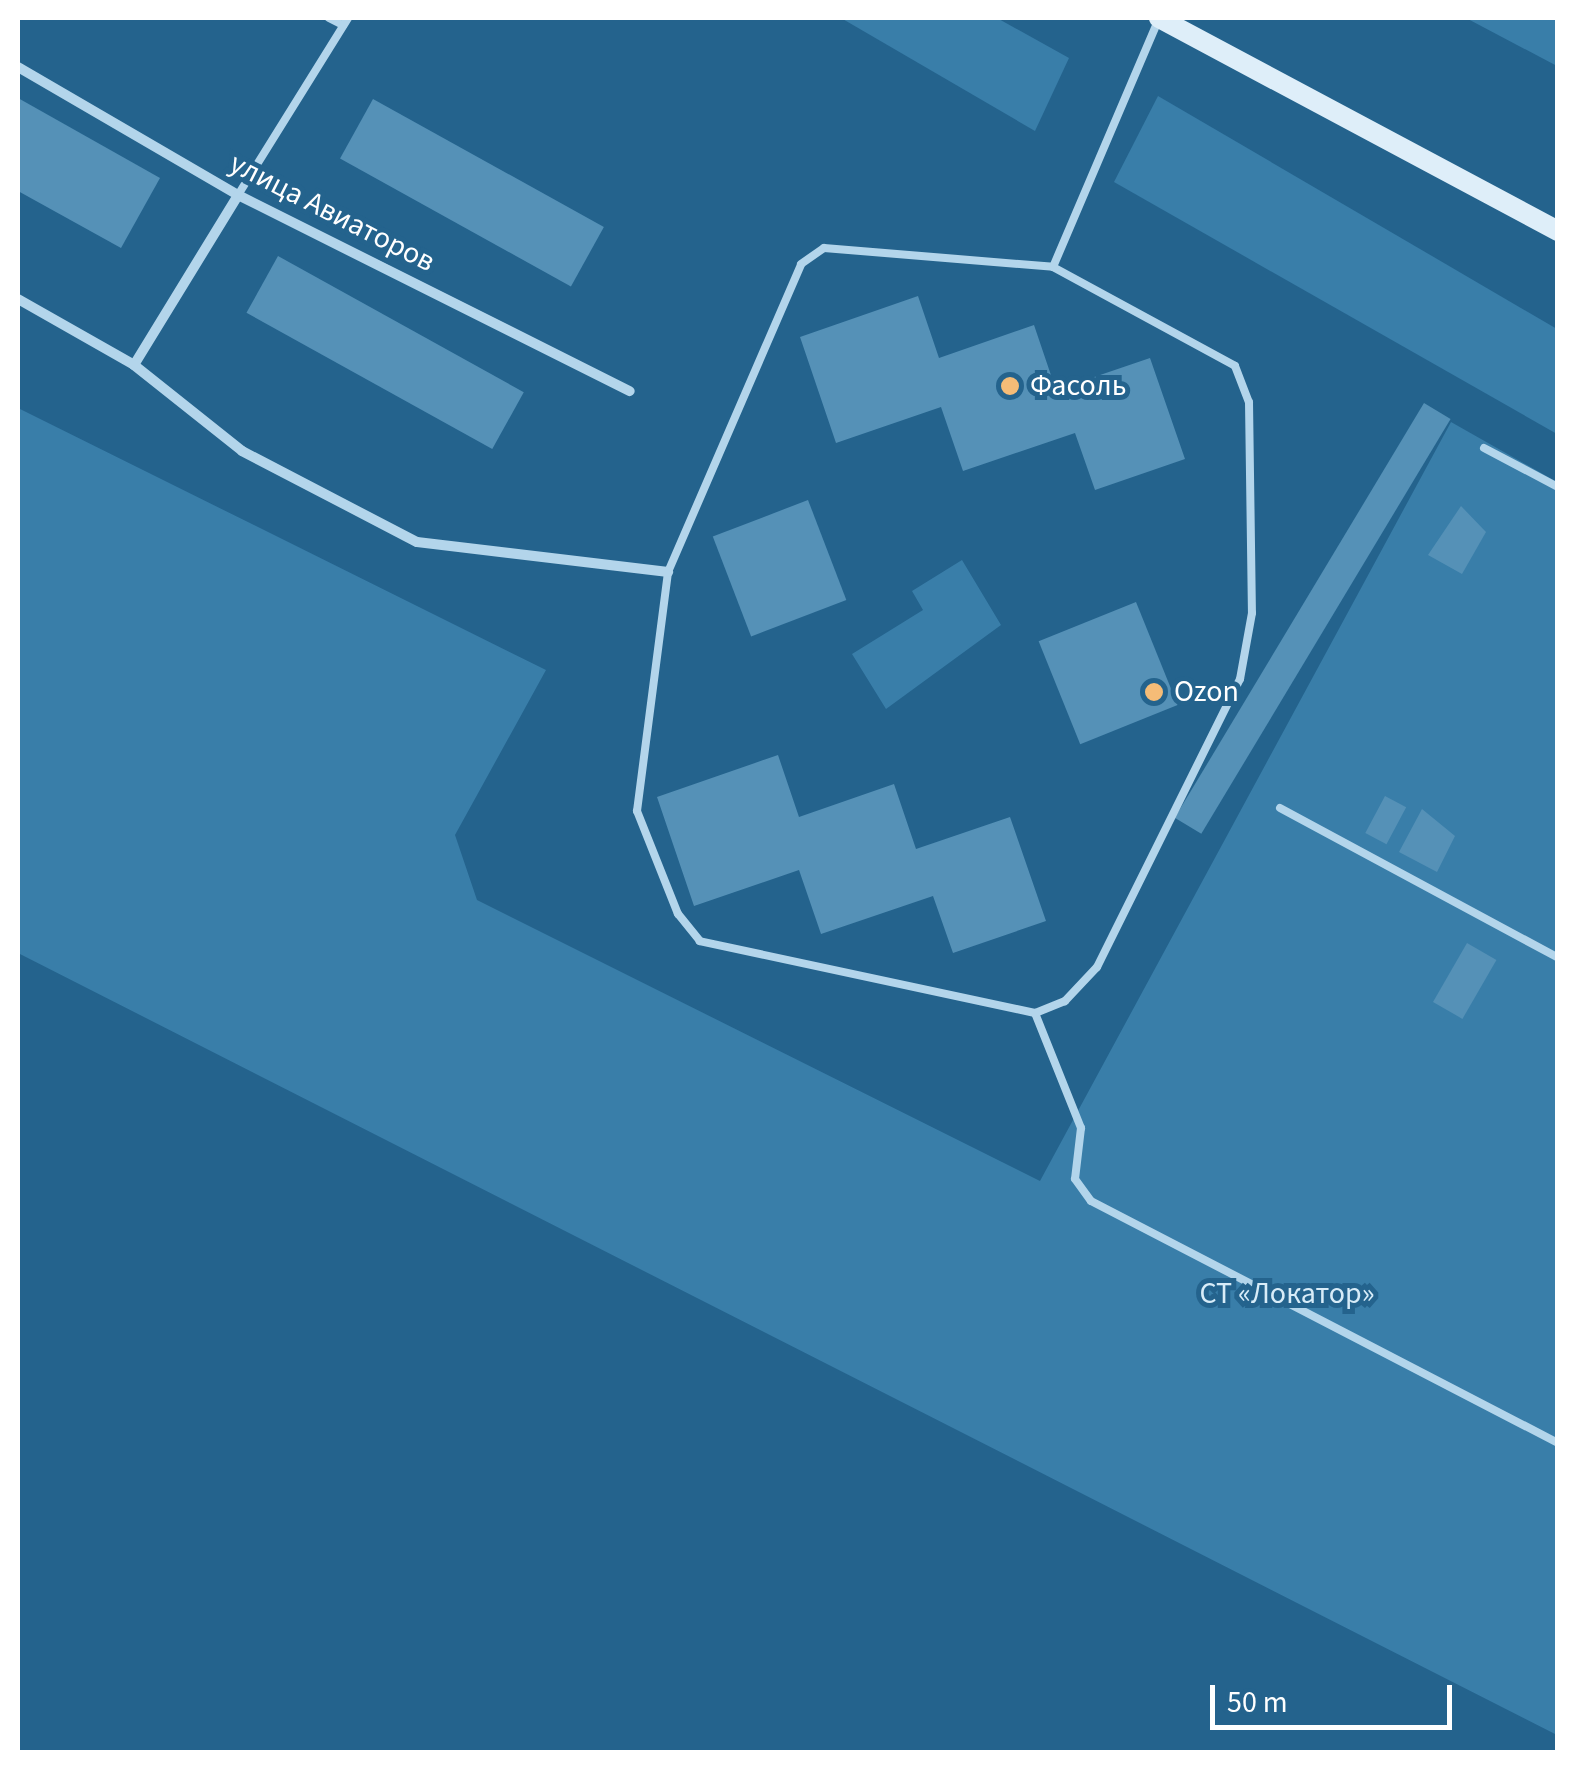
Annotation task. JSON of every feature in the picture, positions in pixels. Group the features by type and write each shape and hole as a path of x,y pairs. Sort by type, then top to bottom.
{"main road":[{"path":"1159,18 1558,231"}],"street":[{"name":"улица Авиаторов","path":"18,67 238,195 630,391"},
{"path":"134,366 238,195"},
{"path":"18,299 134,366 242,451 418,542 668,572"}],"lane":[{"path":"238,195 346,21 329,18"},
{"path":"1053,268 1159,18"},
{"path":"824,248 1053,268 1235,366 1249,402 1252,613 1240,679 1096,967 1065,1001 1035,1013 700,941 678,914 637,811 668,572 801,264 824,248"},
{"path":"1484,448 1558,487"},
{"path":"1280,808 1558,958"},
{"path":"1035,1013 1081,1128 1074,1179 1091,1202 1558,1443"}],"green space":[{"path":"841,18 997,18 1069,58 1035,131"},
{"path":"1466,18 1557,18 1557,66"},
{"path":"1158,96 1557,329 1557,434 1114,182"},
{"name":"СТ «Локатор»","path":"18,408 546,670 455,835 477,900 1040,1181 1451,422 1557,482 1557,1735 18,953"},
{"path":"962,560 1001,625 886,709 852,654 923,610 912,591"}],"building":[{"path":"18,98 160,178 121,248 18,191"},
{"path":"373,99 604,227 571,286 340,158"},
{"path":"278,256 524,392 492,449 246,313"},
{"path":"918,296 939,358 1034,325 1056,390 1150,358 1185,459 1095,490 1075,433 963,471 941,407 836,443 800,337"},
{"path":"1424,403 1451,419 1201,834 1175,818"},
{"path":"808,500 846,600 751,636 713,537"},
{"path":"1461,506 1486,532 1462,574 1428,555"},
{"path":"1136,602 1178,705 1080,744 1039,641"},
{"path":"778,755 799,817 894,784 916,849 1010,817 1046,921 953,953 933,896 821,934 799,870 694,906 657,797"},
{"path":"1385,796 1406,807 1386,844 1365,833"},
{"path":"1422,809 1455,836 1437,872 1399,852"},
{"path":"1467,943 1496,960 1462,1019 1433,1002"}],"place":[{"name":"Фасоль","path":"1010,386"},
{"name":"Ozon","path":"1154,692"}]}
